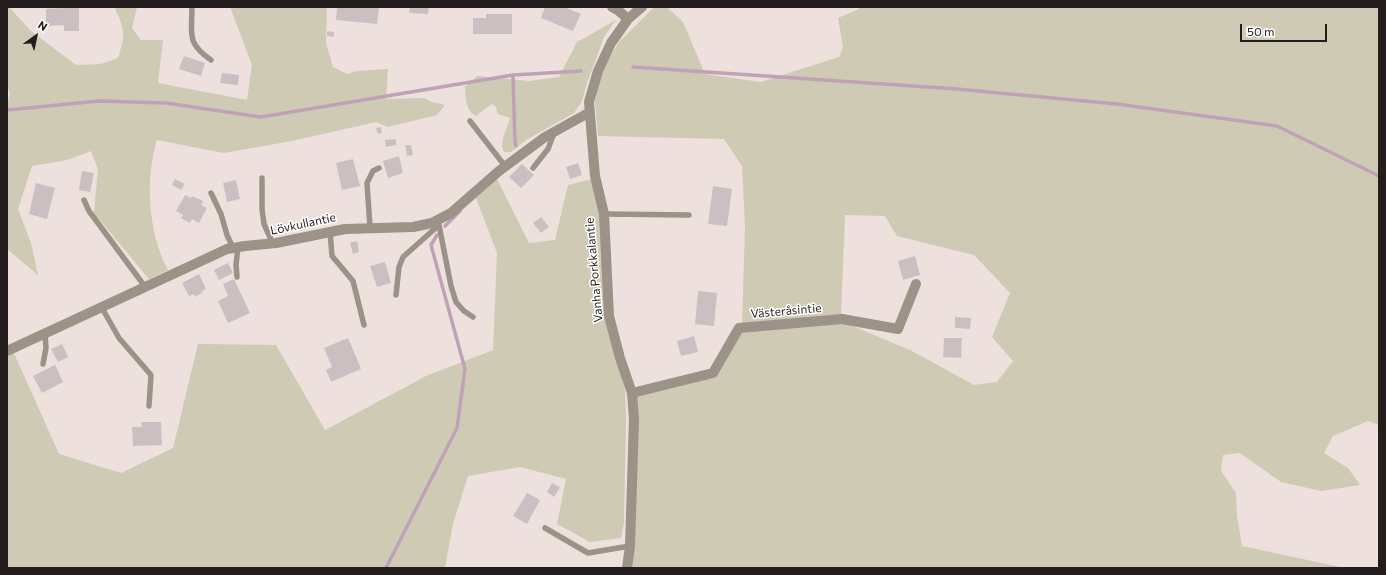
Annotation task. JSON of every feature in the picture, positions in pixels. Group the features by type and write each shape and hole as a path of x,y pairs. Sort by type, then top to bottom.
{"street":[{"path":"612,7 628,19"},
{"name":"Vanha Porkkalantie","path":"627,568 630,546 634,419 632,393 620,358 609,316 604,214 595,176 589,102 598,70 611,43 628,19 642,7"},
{"name":"Lövkullantie","path":"7,351 204,260 236,248 273,244 345,228 413,227 439,223 505,166 545,137 590,112"},
{"name":"Västeråsintie","path":"632,393 713,373 739,328 842,319 898,329 916,284"}],"lane":[{"path":"192,7 192,40 200,52 211,60"},
{"path":"470,121 505,166"},
{"path":"533,168 548,149 555,131"},
{"path":"370,227 366,183 373,171 379,168"},
{"path":"262,178 262,209 264,224 273,244"},
{"path":"211,193 221,214 227,235 236,248 238,277"},
{"path":"84,200 89,211 146,288"},
{"path":"604,214 689,215"},
{"path":"396,295 399,267 403,257 439,223"},
{"path":"439,223 454,297 456,302 464,311 473,317"},
{"path":"330,231 332,256 354,281 364,324"},
{"path":"102,308 119,338 151,375 149,406"},
{"path":"43,364 46,348 45,334"},
{"path":"545,528 588,553 630,546"}],"shaded area":[{"path":"7,7 9,7 31,31 76,65 101,64 118,58 123,32 114,7 137,7 132,28 141,40 163,40 158,83 247,100 252,65 230,7 327,7 326,43 333,67 347,74 357,71 388,69 386,99 424,98 432,102 445,105 437,115 388,127 376,122 292,141 224,153 157,140 151,171 150,206 156,240 161,256 168,270 149,279 94,213 98,169 91,151 67,160 32,166 18,209 31,243 38,275 7,249 7,105 10,94 7,85"},
{"path":"654,7 667,7 683,22 705,74 761,82 839,57 843,47 838,18 859,9 859,7 1379,7 1379,425 1368,421 1333,436 1324,453 1348,468 1360,485 1321,491 1281,482 1240,453 1223,455 1221,471 1236,493 1237,516 1242,546 1345,568 631,568 637,396 715,377 742,331 841,321 912,351 974,385 997,382 1013,361 992,337 1010,293 974,255 897,236 885,216 845,215 841,317 742,326 745,226 742,166 724,139 598,136 595,101 600,80 608,60 619,42"},
{"path":"616,20 604,37 582,101 574,113 526,140 511,152 504,152 502,144 510,118 498,114 496,107 493,104 476,116 468,107 465,87 477,76 529,81 559,77 577,42"},
{"path":"497,179 529,243 555,240 568,185 592,179 601,225 606,317 625,390 626,421 624,523 621,538 590,542 557,524 566,479 520,467 468,476 453,524 445,568 7,568 7,354 13,351 59,454 121,473 173,448 198,344 276,345 325,430 426,376 493,350 497,253 476,198"}],"building":[{"path":"79,7 79,31 64,31 64,25 46,26 46,9"},
{"path":"337,7 379,7 377,24 336,20"},
{"path":"410,7 429,7 428,14 409,13"},
{"path":"545,7 566,7 581,14 573,31 541,18"},
{"path":"486,14 512,14 512,34 473,34 473,18 486,18"},
{"path":"327,31 334,32 334,37 327,36"},
{"path":"184,56 205,63 201,76 179,69"},
{"path":"222,73 239,75 238,85 220,83"},
{"path":"381,127 382,133 378,134 376,128"},
{"path":"396,139 396,145 386,147 385,140"},
{"path":"405,145 411,145 413,155 407,156"},
{"path":"399,156 403,173 388,178 383,161"},
{"path":"353,159 360,186 342,190 336,163"},
{"path":"578,163 582,175 570,179 566,167"},
{"path":"522,164 534,175 521,188 509,177"},
{"path":"82,171 94,173 90,192 79,190"},
{"path":"175,179 185,184 181,190 172,185"},
{"path":"236,180 240,199 227,202 223,183"},
{"path":"36,183 55,188 47,219 29,214"},
{"path":"713,186 732,189 727,226 708,224"},
{"path":"185,195 191,198 192,196 203,201 201,205 207,208 199,223 192,219 190,223 181,218 183,215 176,211"},
{"path":"541,217 549,227 541,233 533,223"},
{"path":"357,241 359,252 353,254 350,243"},
{"path":"915,256 920,275 903,280 898,261"},
{"path":"385,262 391,283 377,287 370,266"},
{"path":"228,263 233,273 219,280 214,270"},
{"path":"199,274 206,289 195,297 194,294 189,296 182,283"},
{"path":"234,279 250,313 228,323 218,301 228,296 223,284"},
{"path":"698,291 717,293 714,326 695,324"},
{"path":"955,317 971,318 970,329 955,328"},
{"path":"694,336 698,352 681,356 677,341"},
{"path":"348,338 361,369 331,382 326,370 332,367 324,348"},
{"path":"944,338 962,338 961,358 943,357"},
{"path":"62,344 68,357 58,362 51,349"},
{"path":"55,365 63,382 42,393 33,376"},
{"path":"141,422 161,422 162,445 133,446 132,427 142,427"},
{"path":"552,483 560,487 554,497 547,492"},
{"path":"527,493 540,500 527,524 513,516"}],"waterway":[{"path":"633,67 957,89 1117,104 1277,126 1379,176"},
{"path":"516,146 513,75 581,71"},
{"path":"7,110 99,101 166,103 261,117 513,75"},
{"path":"445,226 460,211"},
{"path":"386,568 457,428 465,369 431,245 437,235"}]}
